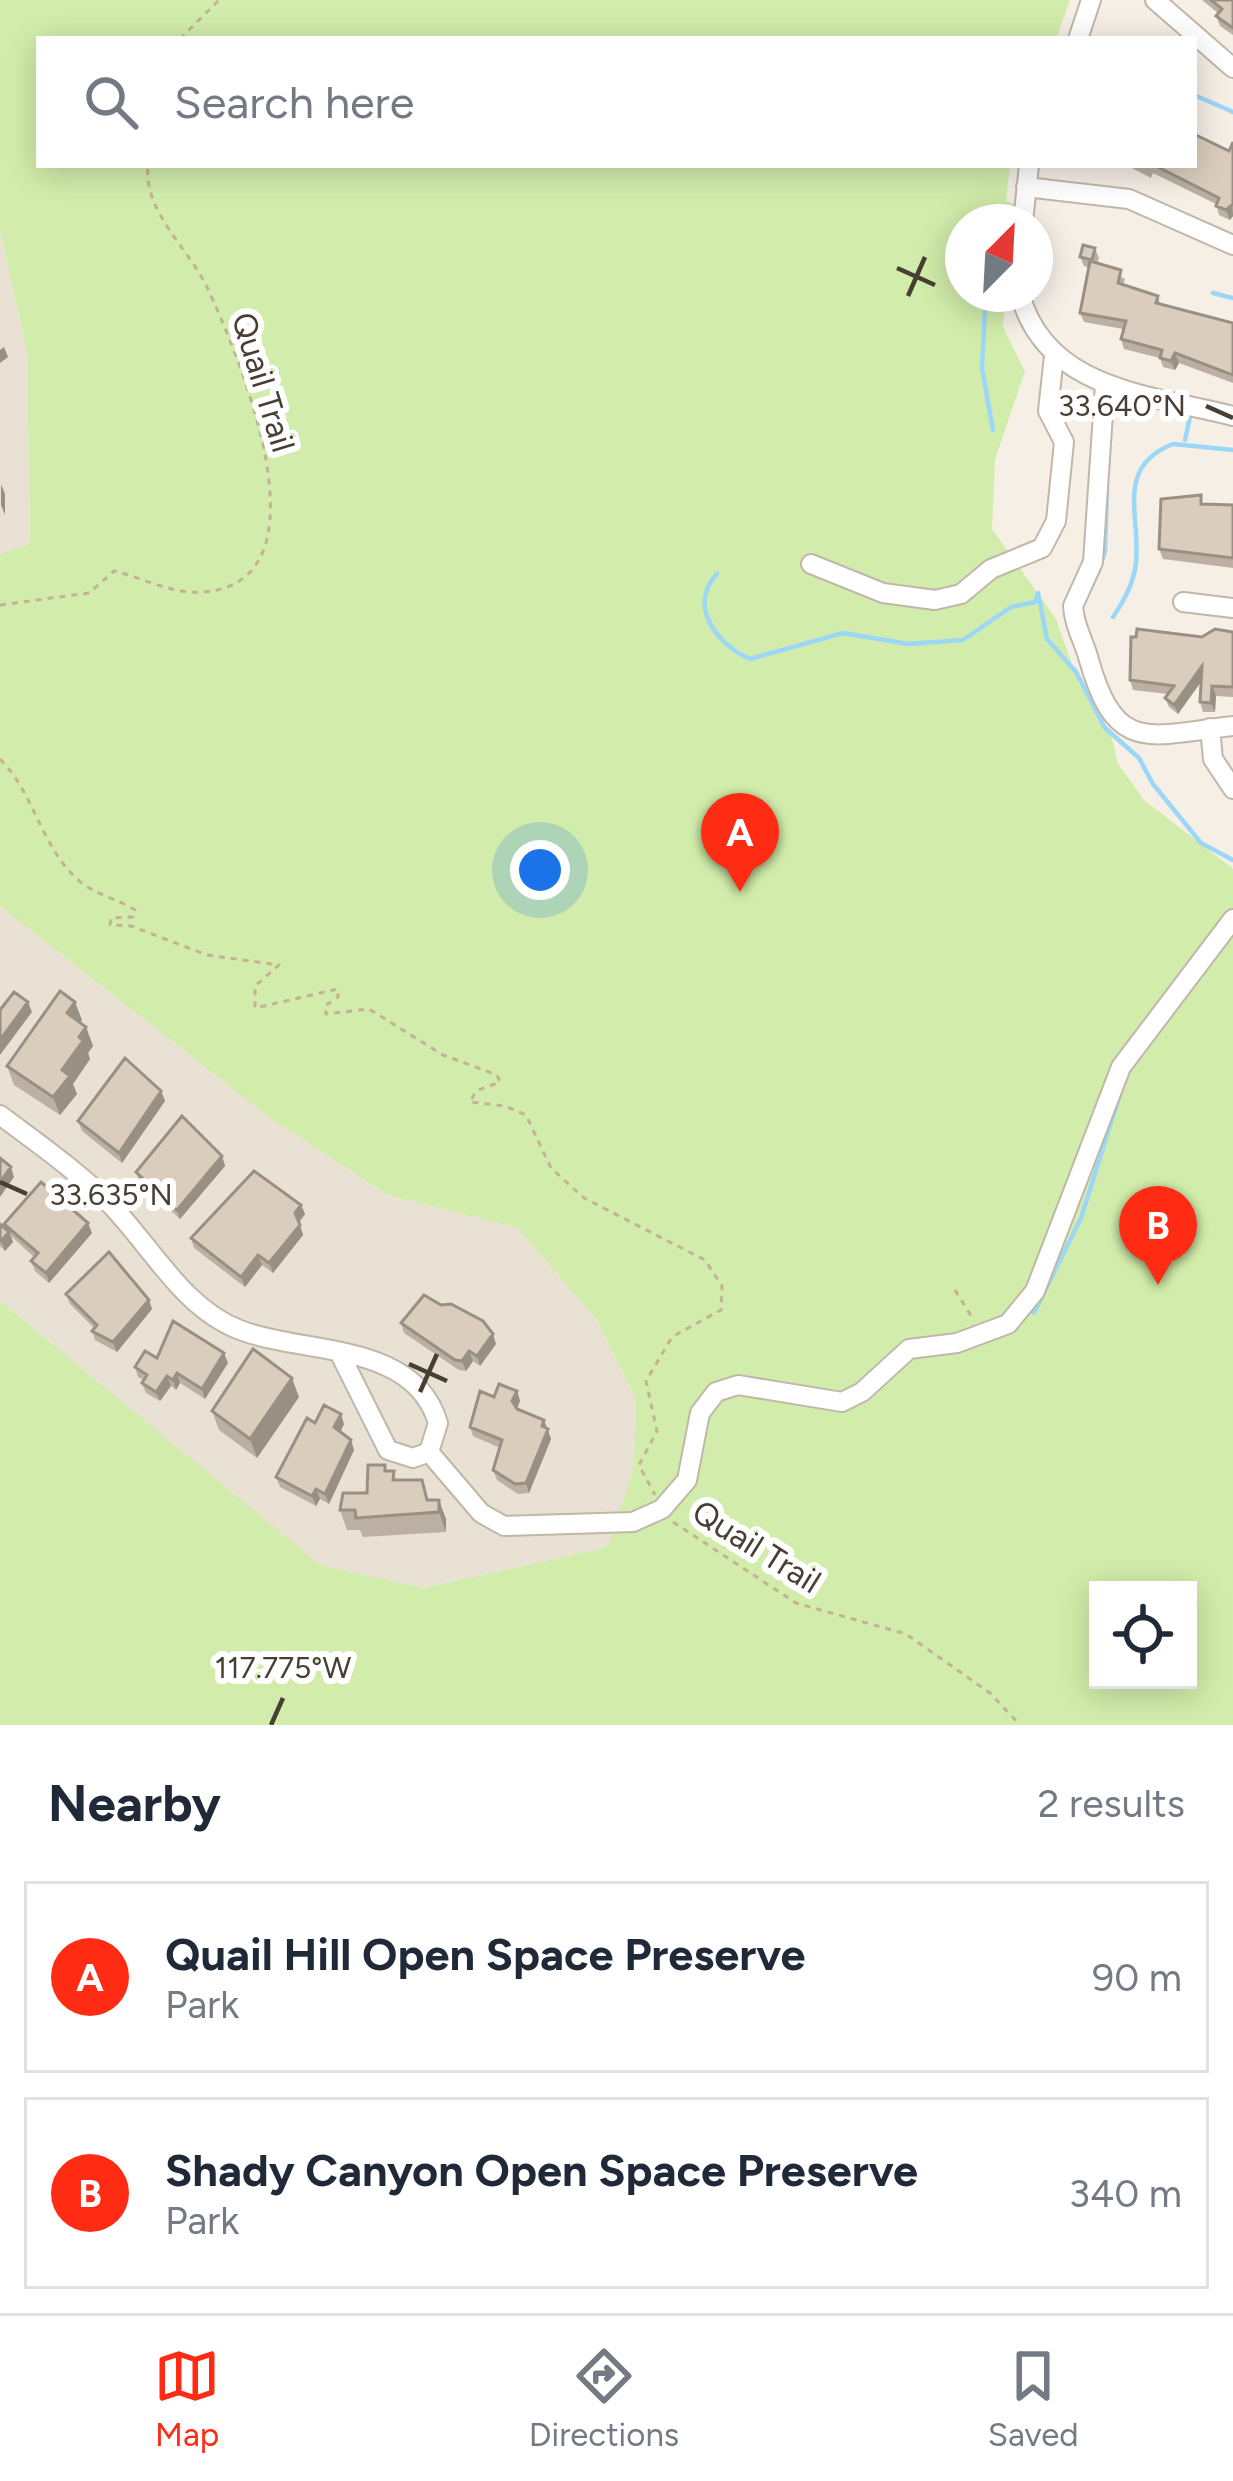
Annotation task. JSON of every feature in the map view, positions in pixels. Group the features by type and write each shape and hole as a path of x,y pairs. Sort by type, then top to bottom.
{"street":[{"path":"1079,36 1091,0"},
{"path":"1155,0 1196,36"},
{"path":"1197,37 1233,68"},
{"path":"1025,204 1029,168"},
{"path":"1026,187 1129,199 1233,245"},
{"path":"812,564 883,593 935,600 961,594 991,569 1042,548 1056,520 1064,442 1048,406 1048,350 1029,312"},
{"path":"1048,350 1105,384 1233,416"},
{"path":"1105,384 1093,562 1073,605 1100,699 1121,726 1158,737 1233,726"},
{"path":"1184,602 1233,608"},
{"path":"1210,728 1214,759 1233,789"},
{"path":"429,1452 481,1513 504,1526 623,1523 662,1509 692,1472 700,1413 716,1392 738,1385 842,1402 862,1392 909,1348 957,1342 996,1330 1021,1315 1036,1291 1120,1067 1233,919"},
{"path":"0,1115 108,1202 210,1313 237,1329 340,1354 391,1367 427,1396 438,1423 429,1452 413,1459 388,1450 340,1354"}],"path":[{"path":"184,36 219,0"},
{"name":"Quail Trail","path":"0,605 89,593 115,571 175,590 210,592 244,576 268,544 270,489 245,384 205,284 151,197 148,168"},
{"name":"Quail Trail","path":"0,759 17,778 56,852 78,880 100,896 135,910 133,916 111,918 112,927 133,927 207,955 279,965 255,986 255,1008 338,989 338,997 325,1006 326,1014 369,1009 443,1055 497,1075 500,1082 476,1091 470,1102 505,1106 526,1115 551,1168 584,1198 709,1263 722,1286 721,1310 676,1333 646,1381 657,1431 639,1465 662,1509 686,1533 780,1595 818,1613 855,1617 906,1634 990,1693 1020,1725"},
{"path":"956,1290 977,1325"}],"shaded area":[{"path":"0,230 27,351 30,545 0,554"},
{"path":"0,906 270,1118 386,1195 518,1228 596,1319 636,1399 634,1467 608,1547 422,1588 319,1565 0,1301"}],"green space":[{"path":"0,0 1070,0 1057,36 36,36 36,168 1010,168 1006,201 1015,204 945,204 945,312 1004,312 1003,327 1025,371 995,460 992,529 1056,619 1079,684 1111,734 1118,764 1144,800 1233,869 1233,1725 0,1725 0,1301 320,1565 423,1588 608,1547 634,1467 636,1399 596,1319 518,1228 387,1195 270,1118 0,906 0,554 30,544 27,351 0,230"}],"building":[{"path":"1211,0 1233,0 1233,28 1216,16 1222,9"},
{"path":"1197,135 1229,151 1233,142 1233,204 1226,210 1216,206 1219,198 1160,168 1197,168"},
{"path":"1083,245 1095,248 1092,260 1080,257"},
{"path":"1090,261 1121,270 1118,283 1158,296 1156,303 1233,323 1233,375 1175,353 1171,361 1160,358 1162,350 1121,339 1126,321 1080,313"},
{"path":"1201,495 1201,504 1233,505 1233,558 1159,549 1161,499"},
{"path":"1137,629 1202,637 1215,629 1233,632 1233,687 1212,686 1211,703 1200,702 1202,666 1174,705 1165,698 1174,686 1130,680 1131,637 1136,637"},
{"path":"60,991 75,1002 67,1013 86,1027 79,1037 83,1041 62,1070 70,1076 53,1097 7,1066"},
{"path":"14,992 28,1002 0,1040 0,1010"},
{"path":"125,1058 161,1091 119,1153 78,1121"},
{"path":"182,1116 222,1156 177,1210 136,1172"},
{"path":"0,1158 11,1167 0,1182"},
{"path":"254,1171 301,1205 295,1213 300,1225 269,1263 258,1255 241,1277 191,1238"},
{"path":"41,1182 88,1223 46,1273 31,1261 38,1253 4,1224"},
{"path":"109,1252 149,1300 113,1342 92,1331 97,1325 66,1294"},
{"path":"424,1295 483,1321 493,1334 477,1356 469,1351 462,1361 455,1360 401,1323"},
{"path":"173,1321 224,1353 202,1389 177,1373 173,1380 167,1376 156,1392 142,1383 147,1375 135,1367 145,1351 157,1358"},
{"path":"253,1349 292,1378 250,1439 212,1411"},
{"path":"499,1384 517,1391 512,1401 517,1409 544,1420 542,1426 548,1429 526,1483 515,1484 493,1470 502,1440 470,1427 480,1391 494,1397"},
{"path":"324,1405 341,1414 334,1427 351,1440 325,1494 316,1489 312,1496 276,1477 307,1418 315,1423"},
{"path":"368,1465 385,1465 385,1471 394,1471 393,1480 422,1480 427,1500 439,1500 439,1512 356,1518 355,1510 340,1510 343,1493 367,1493"}],"waterway":[{"path":"1197,96 1233,112"},
{"path":"1213,293 1233,298"},
{"path":"985,312 982,368 993,430"},
{"path":"1185,440 1190,417"},
{"path":"1113,617 1135,570 1134,494 1143,466 1173,444 1233,450"},
{"path":"1098,573 1105,551 1107,490"},
{"path":"717,574 705,598 710,623 727,644 750,659 843,633 908,644 963,640 1011,607 1035,602 1038,593 1047,639 1076,672 1105,728 1139,758 1153,784 1201,843 1233,860"},
{"path":"1034,1313 1081,1218 1121,1091"}],"place":[{"name":"Quail Hill Open Space Preserve","path":"740,892"},
{"name":"Shady Canyon Open Space Preserve","path":"1158,1285"}]}
